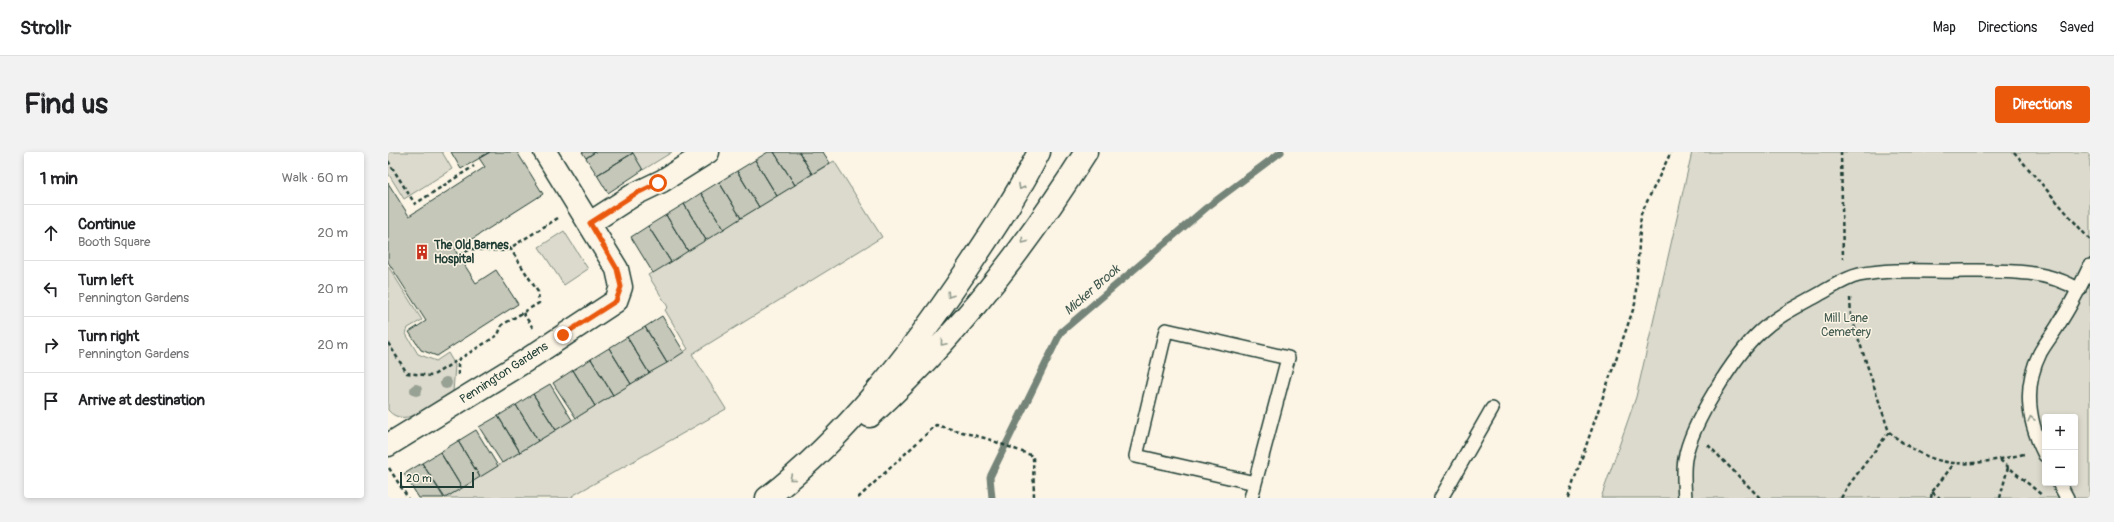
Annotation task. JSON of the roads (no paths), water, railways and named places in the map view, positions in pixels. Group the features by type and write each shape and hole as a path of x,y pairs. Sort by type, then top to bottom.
{"main road":[{"name":"Pennington Gardens","path":"391,438 519,365 616,301 621,281 610,257 545,152"},
{"path":"590,223 635,194 662,181 708,152"},
{"path":"818,455 865,405 942,307 1003,217 1039,152"},
{"path":"767,498 818,455 862,424 901,388 936,352 1013,257 1086,152"}],"lane":[{"path":"2043,450 2030,419 2028,396 2031,375 2040,353 2079,290 2090,266"},
{"path":"1685,498 1685,459 1695,430 1709,401 1748,345 1760,332 1787,312 1858,275 1883,273 2005,271 2054,278 2069,283 2079,290"},
{"path":"1251,498 1255,483 1288,358 1166,330 1136,456 1255,483"},
{"path":"1441,498 1492,409"},
{"path":"2061,486 2067,498"}],"waterway":[{"name":"Micker Brook","path":"992,498 990,477 1061,332 1206,208 1281,152"}],"place":[{"name":"The Old Barnes Hospital","path":"422,252"}],"park label":[{"name":"Mill Lane Cemetery","path":"1846,325"}]}
